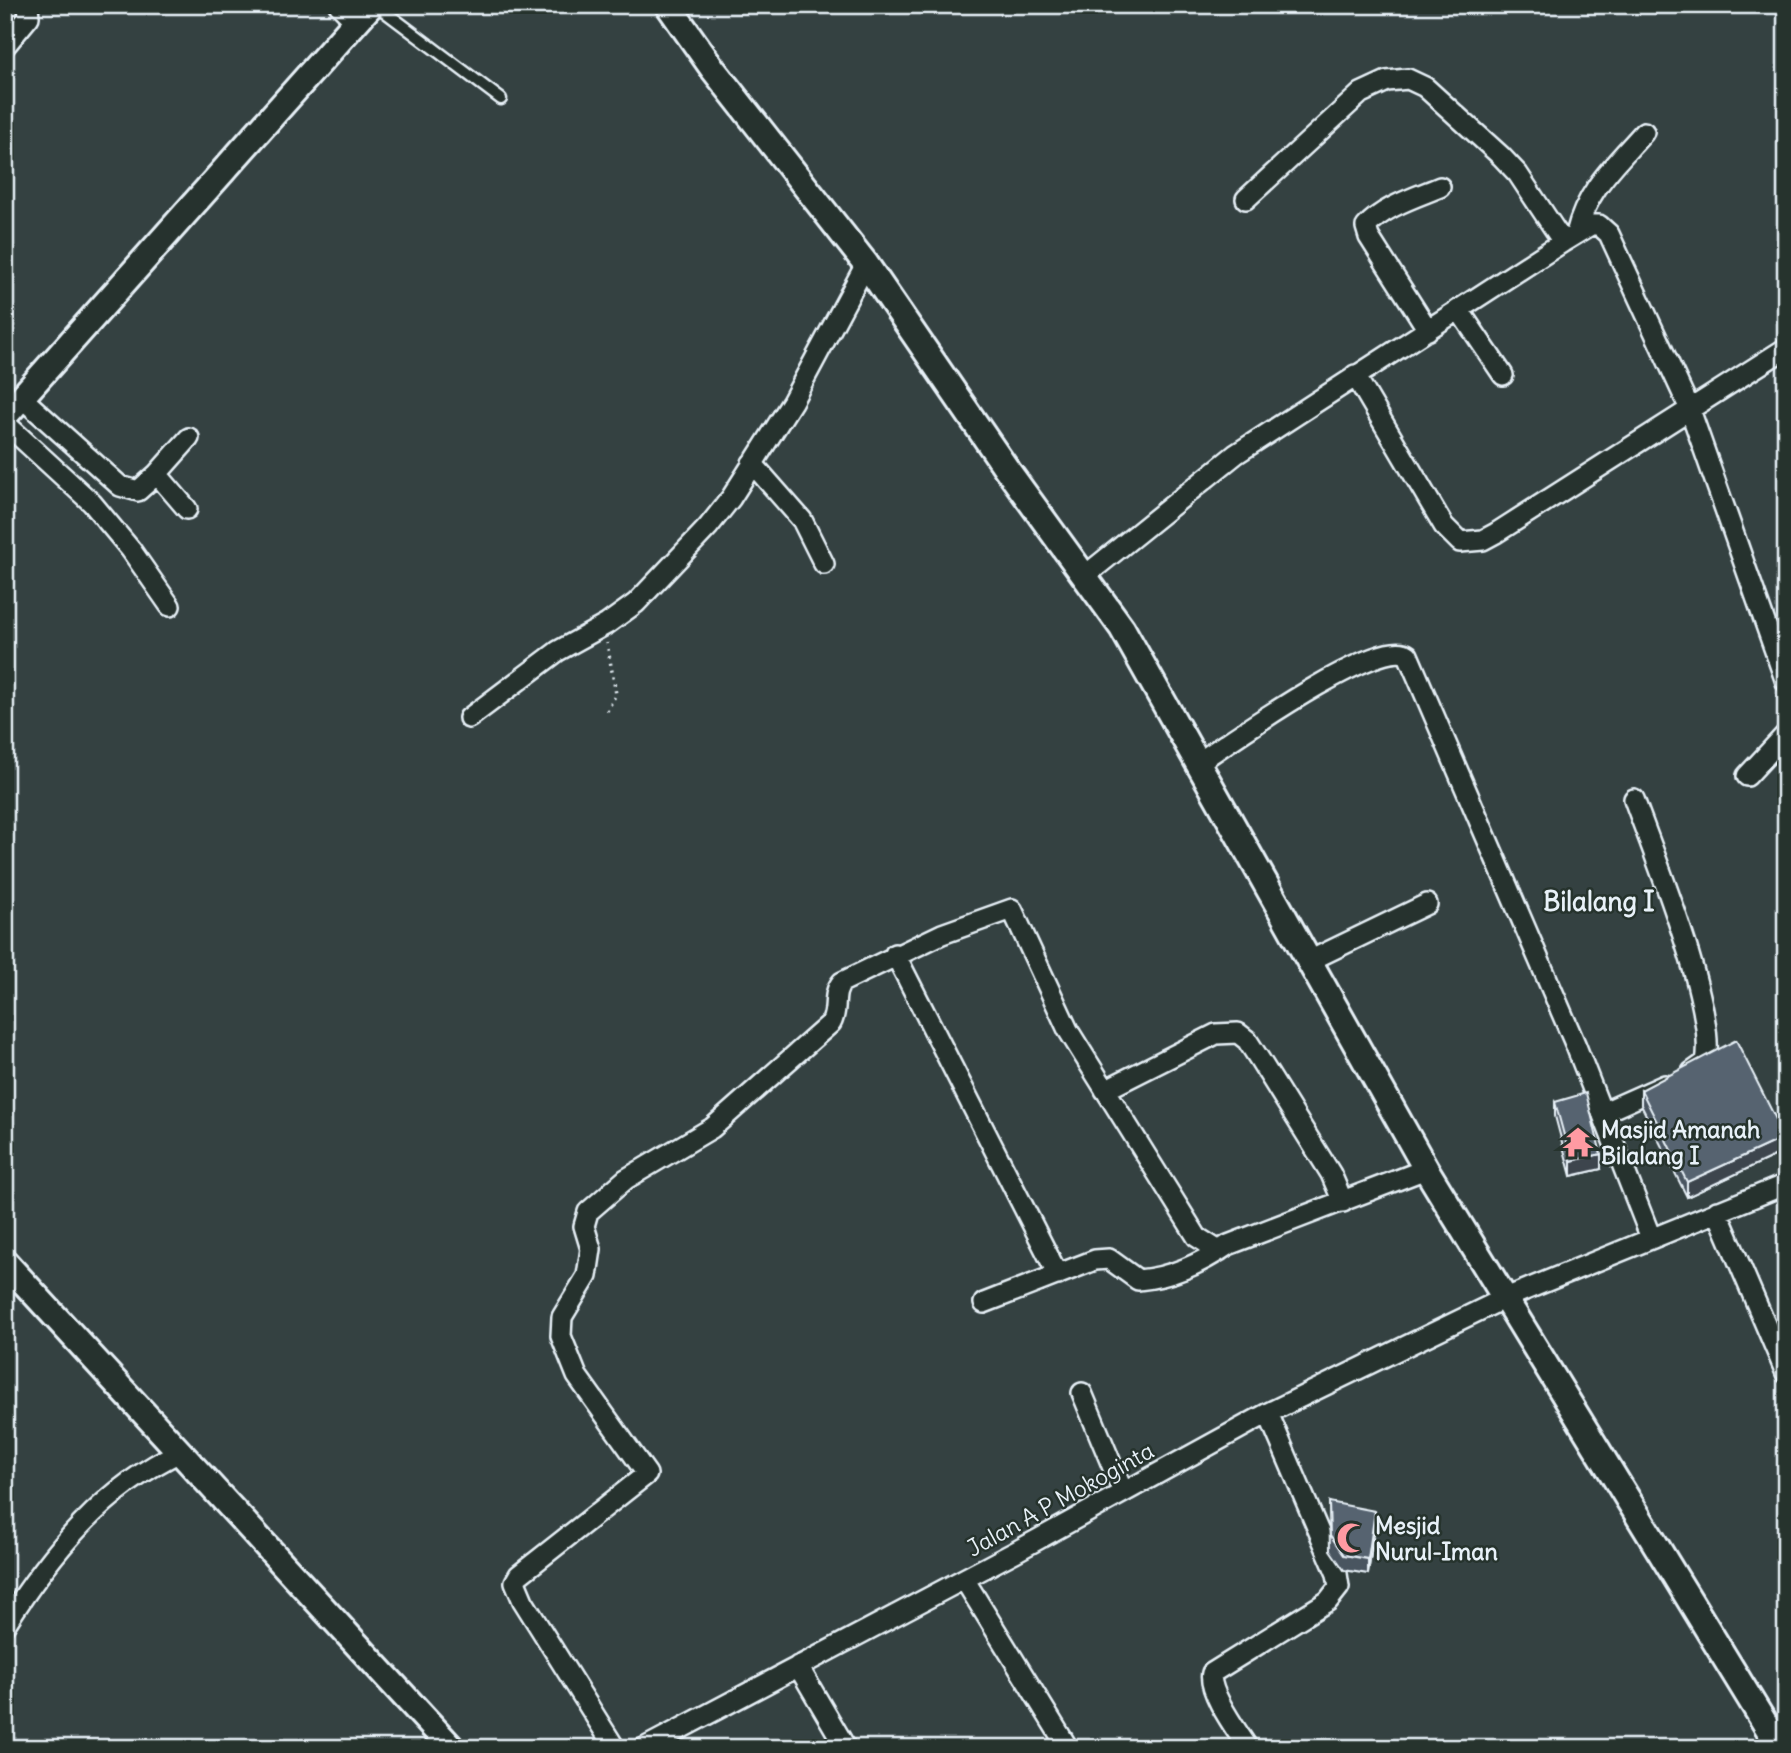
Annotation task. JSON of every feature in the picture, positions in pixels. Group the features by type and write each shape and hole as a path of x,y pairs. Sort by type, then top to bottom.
{"street":[{"path":"5,46 29,17 27,5"},
{"path":"668,5 713,69 866,264 1006,468 1122,628 1426,1169 1503,1299 1780,1748"},
{"path":"5,416 355,11"},
{"path":"1246,199 1361,93 1387,81 1408,79 1425,87 1501,156 1570,238"},
{"path":"1570,238 1588,198 1644,132"},
{"path":"1428,330 1368,237 1366,227 1371,220 1440,187"},
{"path":"1086,575 1236,454 1355,375 1570,238 1595,225 1606,228 1689,407 1779,640 1786,682"},
{"path":"468,718 558,652 607,624 636,603 708,527 731,498 807,376 866,264"},
{"path":"1459,310 1503,375"},
{"path":"1355,375 1444,526 1460,542 1471,542 1489,536 1786,348"},
{"path":"22,398 120,486 138,491 189,438"},
{"path":"5,423 92,503 131,550 170,606"},
{"path":"752,463 802,520 824,564"},
{"path":"157,474 187,509"},
{"path":"1199,762 1320,684 1379,654 1392,650 1405,652 1426,692 1602,1113 1651,1238"},
{"path":"1747,776 1786,734"},
{"path":"1602,1113 1696,1070 1706,1062 1709,1041 1670,899 1634,799"},
{"path":"1309,961 1427,904"},
{"path":"615,1748 523,1601 515,1582 519,1575 647,1474 577,1376 561,1336 562,1317 587,1276 591,1249 585,1220 588,1212 626,1179 712,1128 831,1023 836,1016 836,990 842,982 895,954 1012,909 1065,1025 1197,1237 1219,1251"},
{"path":"895,954 1058,1275"},
{"path":"1105,1090 1216,1034 1238,1033 1247,1040 1331,1174 1343,1202"},
{"path":"984,1303 1095,1260 1109,1259 1134,1279 1144,1280 1208,1260 1219,1251 1426,1169"},
{"name":"Jalan A P Mokoginta","path":"644,1748 964,1579 1268,1413 1503,1299 1786,1184"},
{"path":"1717,1211 1781,1353 1786,1373"},
{"path":"5,1262 182,1451 442,1744"},
{"path":"1082,1393 1123,1492"},
{"path":"1248,1748 1224,1710 1213,1686 1212,1673 1328,1601 1339,1587 1337,1574 1268,1413"},
{"path":"5,1625 66,1539 108,1499 158,1462 182,1451"},
{"path":"964,1579 1068,1748"},
{"path":"798,1666 846,1748"}],"lane":[{"path":"376,5 501,99"}],"path":[{"path":"607,624 616,694 607,711"}],"building":[{"path":"1736,1040 1785,1137 1687,1182 1641,1090"},
{"name":"Masjid Amanah Bilalang I","path":"1586,1093 1601,1154 1571,1161 1555,1102"},
{"name":"Mesjid Nurul-Iman","path":"1329,1502 1375,1511 1368,1559 1344,1555 1330,1535"}],"place":[{"name":"Masjid Amanah Bilalang I","path":"1578,1142"},
{"name":"Mesjid Nurul-Iman","path":"1352,1538"}],"district":[{"name":"Bilalang I","path":"1599,901"}]}
